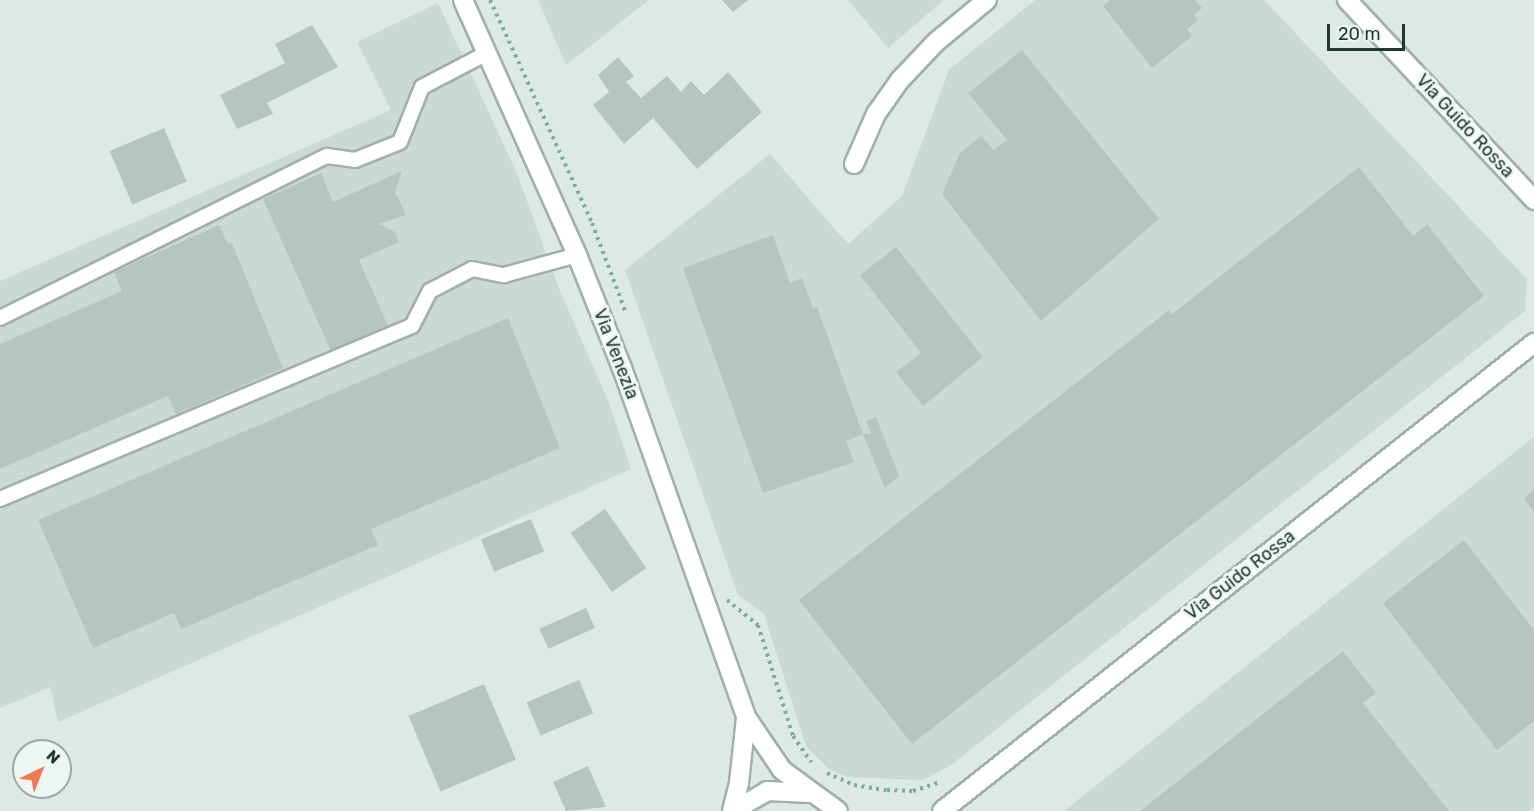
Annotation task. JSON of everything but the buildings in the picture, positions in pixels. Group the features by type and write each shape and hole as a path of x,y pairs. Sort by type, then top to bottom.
{"street":[{"name":"Via Venezia","path":"463,0 577,255 662,473 746,717 764,748 809,793 840,811"},
{"path":"854,164 876,114 900,80 936,42 987,0"},
{"name":"Via Guido Rossa","path":"1347,0 1534,200"},
{"name":"Via Guido Rossa","path":"939,810 1534,343"},
{"name":"Via Venezia","path":"733,811 740,783 746,717"},
{"name":"Via Venezia","path":"733,811 767,791 809,793"}],"lane":[{"path":"0,318 327,156 354,160 400,142 422,87 487,53"},
{"path":"0,499 412,326 430,291 472,269 504,275 577,255"}],"path":[{"path":"490,0 592,223 629,320"},
{"path":"723,588 727,599 758,625 793,736 816,765"},
{"path":"823,770 854,785 887,790 914,791 941,781"}],"shaded area":[{"path":"538,0 649,0 566,65"},
{"path":"848,0 944,0 888,48"},
{"path":"1035,0 1264,0 1527,279 1525,311 951,765 923,780 848,777 830,770 806,746 764,614 738,595 625,270 770,154 848,244 902,196 949,70"},
{"path":"438,3 516,171 558,286 609,403 631,469 58,722 50,687 0,708 0,281 391,110 357,42"},
{"path":"1534,437 1534,807 1530,811 1064,811"}]}
